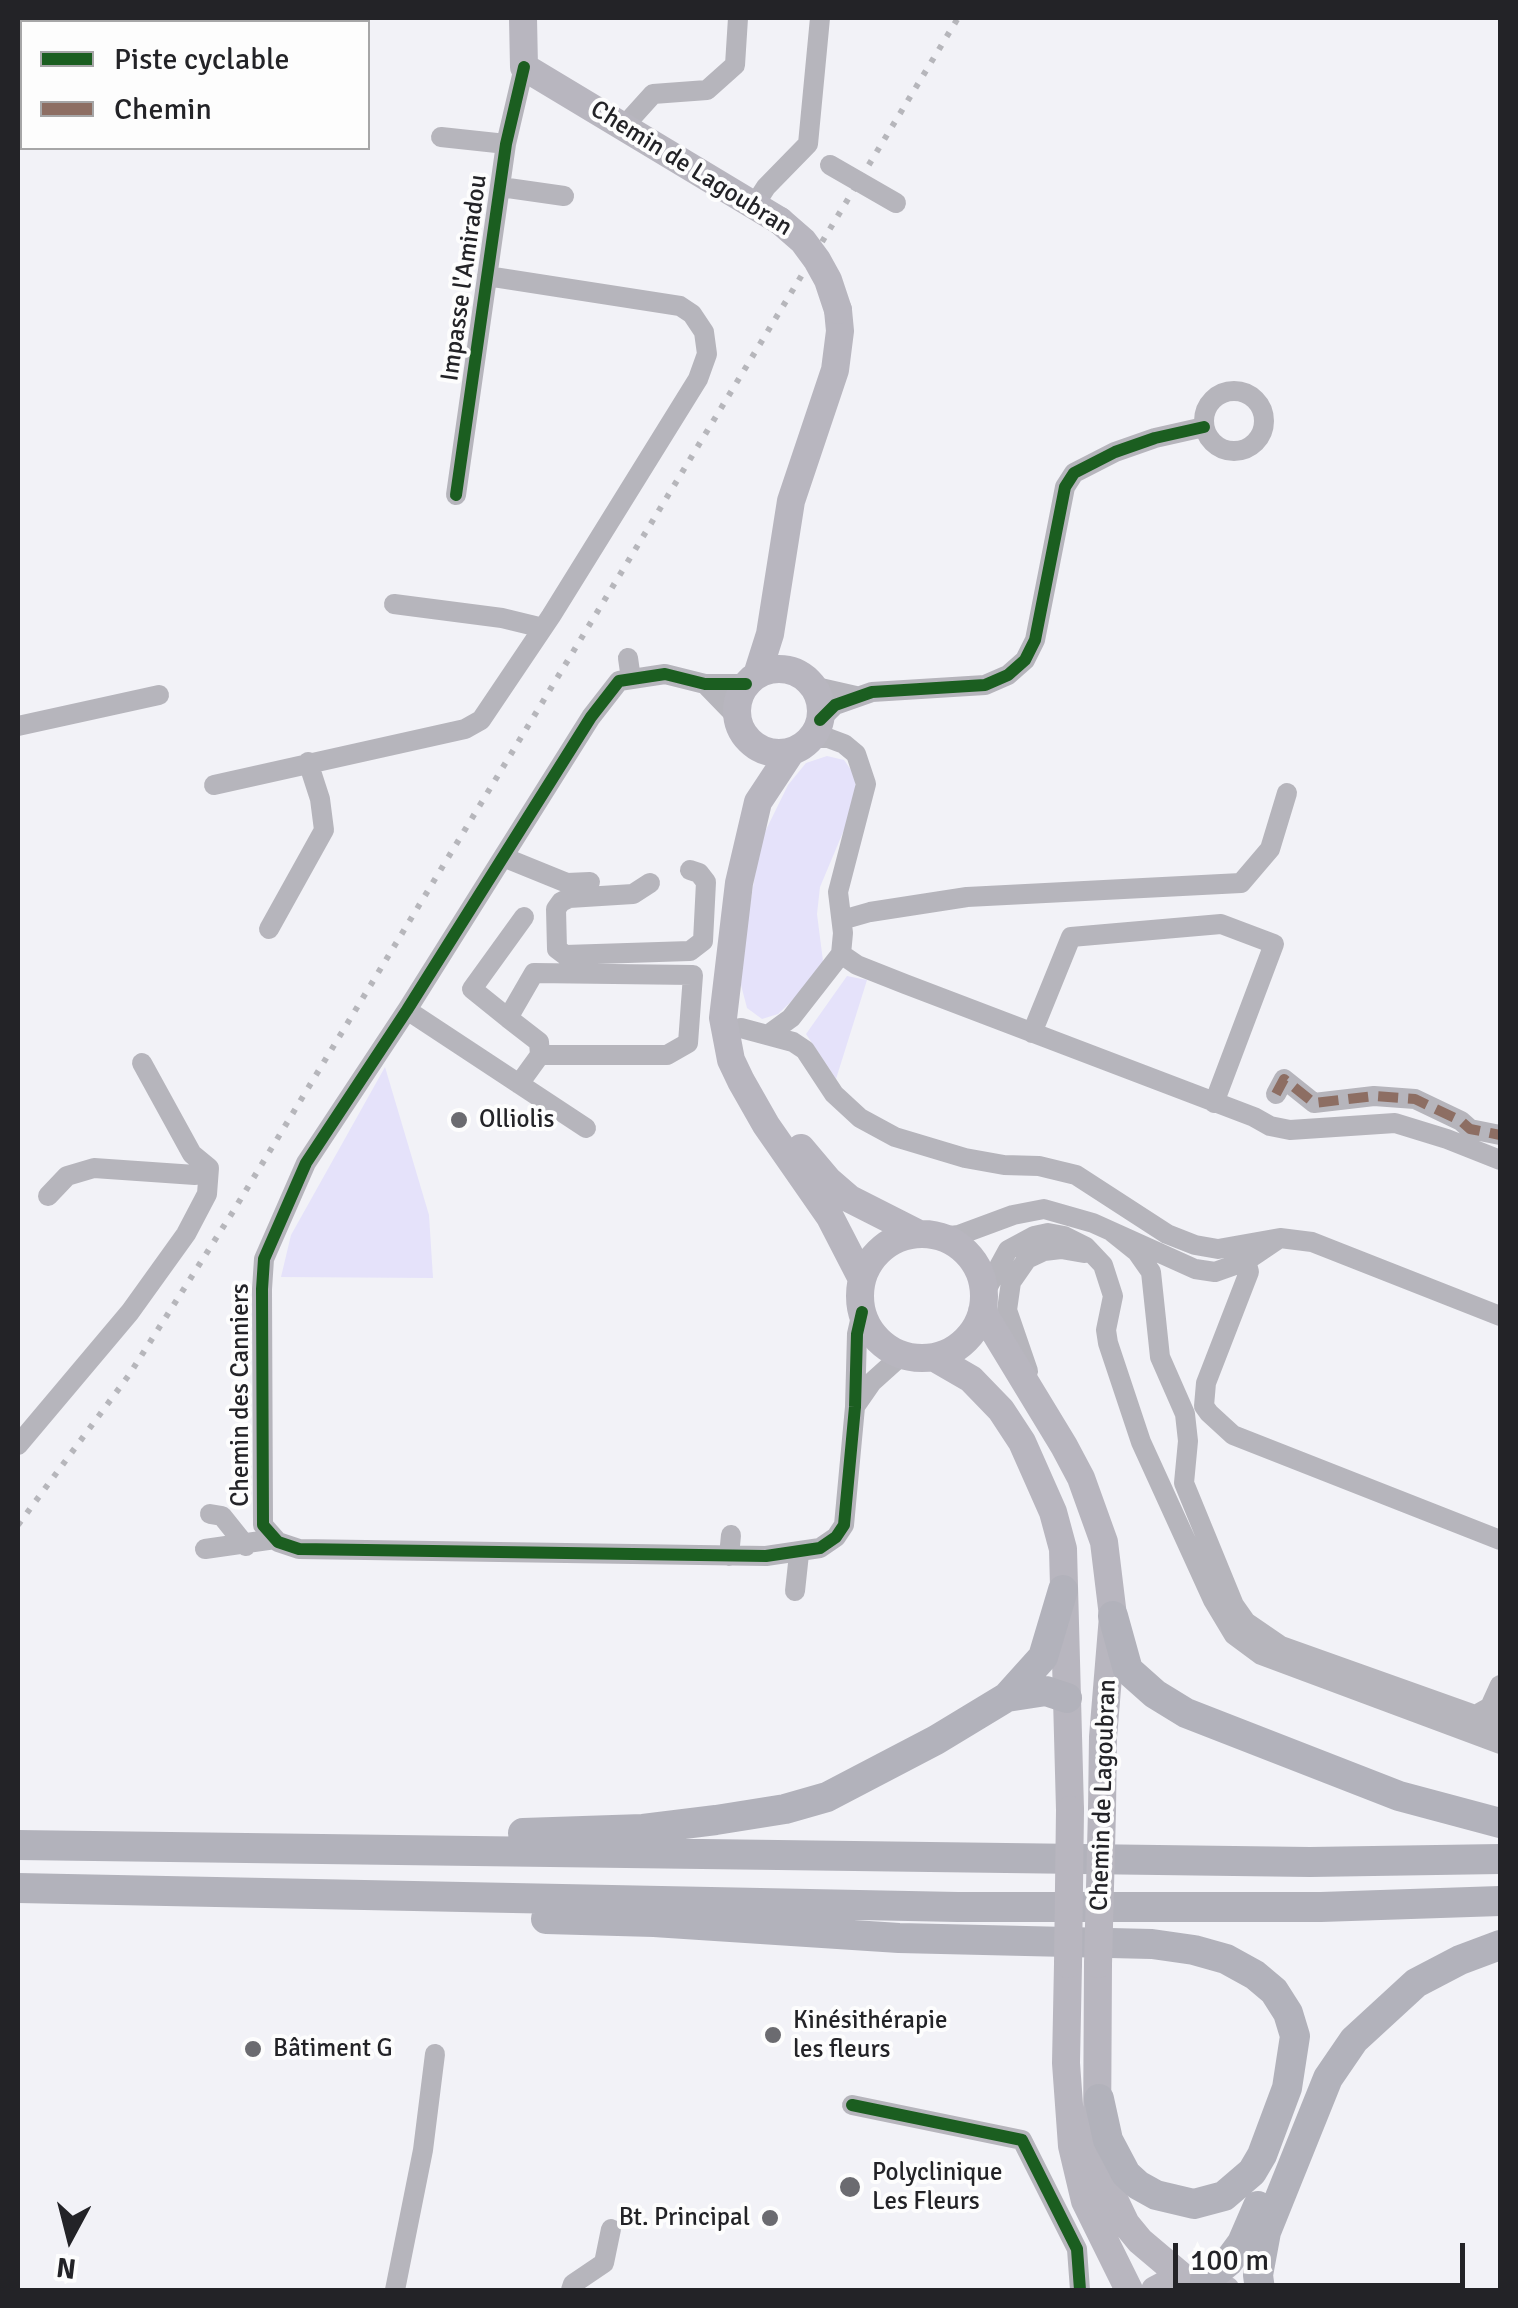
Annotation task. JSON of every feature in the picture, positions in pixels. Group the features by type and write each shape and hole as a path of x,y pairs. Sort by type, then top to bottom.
{"highway":[{"path":"170,1847 643,1828 786,1809 827,1797 862,1780 1007,1697 1043,1657 1063,1590"},
{"path":"1113,1616 1128,1670 1155,1694 1186,1712 1399,1796 1500,1823"},
{"path":"1007,1697 1046,1691 1067,1698"},
{"path":"18,1844 1310,1862 1500,1859"},
{"path":"18,1888 958,1907 1321,1907 1500,1902"},
{"path":"360,1894 508,1918 654,1922 900,1938 1152,1944 1194,1950 1226,1960 1255,1974 1274,1991 1288,2012 1300,2080 1286,2134 1242,2243 1205,2284"},
{"path":"1260,2290 1261,2257 1272,2216 1328,2078 1354,2040 1416,1983 1500,1944"},
{"path":"1099,2099 1108,2140 1126,2174 1138,2185 1175,2200 1194,2204 1210,2201 1236,2188 1262,2155 1287,2088 1295,2036"}],"main road":[{"path":"523,18 524,67"},
{"name":"Chemin de Lagoubran","path":"524,67 780,221 803,241 828,280 838,310 836,370 791,501 770,634 752,680"},
{"path":"758,802 808,736 818,696 770,634"},
{"path":"727,982 755,1031 764,1092 780,1120 816,1165 850,1199 962,1249 971,1258 978,1269 983,1302 970,1336 959,1346 933,1357 902,1355 877,1338 862,1312 862,1279 836,1227 766,1125 731,1060 723,1018 727,982 739,883 758,802 756,769 737,706 752,680 780,670 802,679"},
{"path":"742,728 768,752 808,736"},
{"path":"862,1279 878,1253 890,1243 930,1236"},
{"name":"Chemin de Lagoubran","path":"983,1302 1081,1478 1110,1572 1113,1616 1103,1737 1098,1964 1097,2142 1102,2174 1113,2202 1140,2241 1205,2284"},
{"name":"Chemin de Lagoubran","path":"933,1357 988,1393 1022,1442 1052,1512 1062,1549 1070,1810 1066,2063 1072,2146 1085,2201 1130,2290"},
{"path":"1067,1698 1095,1716 1103,1737"},
{"path":"1155,2290 1172,2282 1205,2284"}],"street":[{"path":"625,125 654,94 707,90 735,65 738,18"},
{"path":"754,204 808,144 820,18"},
{"name":"Impasse l'Amiradou","path":"456,496 506,144 524,67"},
{"path":"441,137 506,144"},
{"path":"808,144 830,165 896,202"},
{"path":"500,186 564,196"},
{"name":"Impasse l'Amiradou","path":"214,785 465,729 481,720 698,379 707,354 704,332 692,314 670,302 487,276"},
{"path":"808,736 835,705 856,696 984,685 1008,674 1025,660 1035,640 1065,487 1074,473 1115,452 1204,427"},
{"path":"394,604 502,618 543,628"},
{"name":"Chemin des Canniers","path":"276,1539 264,1525 262,1509 264,1259 306,1163 602,701 629,668 704,684 752,680"},
{"path":"802,679 856,696"},
{"path":"704,684 742,728"},
{"path":"18,726 159,695"},
{"path":"755,1031 791,1018 841,954 838,892 866,784 856,754 844,744 808,736"},
{"path":"269,929 324,830 308,762"},
{"path":"842,920 966,897 1241,883 1270,849 1287,793"},
{"path":"503,857 567,883 590,882"},
{"path":"650,884 633,894 568,898 561,902 556,909 557,950 565,955 690,950 703,941 706,882 690,870"},
{"path":"519,1084 540,1055 539,1042 472,989 524,917"},
{"path":"1032,1032 1071,937 1222,924 1274,944 1214,1103"},
{"path":"841,954 857,964 1290,1130 1394,1123 1447,1138 1500,1160"},
{"path":"508,1018 534,974 693,975 688,1043 667,1055 540,1055"},
{"path":"407,1010 586,1128"},
{"path":"755,1031 793,1042 805,1050 834,1094 860,1118 895,1137 965,1158 1039,1166 1076,1175 1167,1234 1218,1250 1280,1238 1312,1242 1500,1316"},
{"path":"142,1063 192,1154 209,1168"},
{"path":"1276,1094 1284,1079 1314,1103 1374,1096 1415,1099 1470,1129 1500,1135"},
{"path":"48,1196 66,1176 94,1168 195,1174 209,1168"},
{"path":"18,1445 119,1326 186,1234 207,1194 209,1168"},
{"path":"930,1236 959,1235 1013,1215 1044,1209 1112,1232 1194,1269 1215,1272 1246,1261 1280,1238"},
{"path":"1112,1232 1137,1252 1150,1272 1160,1356 1186,1414 1184,1482 1234,1605 1246,1622 1281,1646 1494,1725"},
{"path":"983,1302 1008,1250 1048,1233 1078,1241 1103,1266 1113,1296 1106,1330 1108,1342 1141,1442 1213,1600 1234,1634 1261,1655 1494,1725"},
{"path":"1033,1393 1008,1310 1011,1282 1027,1259 1044,1250 1090,1254"},
{"path":"1246,1261 1250,1272 1206,1383 1208,1413 1232,1434 1500,1540"},
{"path":"205,1550 276,1539 299,1549 730,1546 799,1554 820,1548 836,1537 844,1525 842,1484 855,1406 857,1334 862,1312"},
{"path":"855,1406 872,1382 902,1355"},
{"path":"210,1514 222,1516 246,1546"},
{"path":"795,1591 799,1554"},
{"path":"1494,1725 1490,1707 1500,1685"},
{"path":"396,2290 423,2150 434,2054"},
{"path":"852,2105 1022,2140 1077,2249 1080,2290"},
{"path":"571,2290 573,2284 604,2263 611,2229"}],"shaded area":[{"path":"827,756 844,760 856,777 854,806 820,887 817,914 823,961 801,992 778,1014 762,1019 747,1008 741,985 742,951 761,840 788,785 806,763"},
{"path":"847,976 867,980 836,1079 806,1034"},
{"path":"385,1067 429,1215 433,1278 281,1277 291,1235"}],"railway":[{"path":"18,1525 129,1375 234,1210 958,18"}],"marked path":[{"path":"1276,1094 1284,1079 1314,1103 1374,1096 1415,1099 1470,1129 1500,1135"}],"cycle path":[{"path":"456,495 506,144 524,67"},
{"path":"820,720 835,705 872,692 985,685 1008,675 1025,660 1035,640 1065,487 1074,473 1115,452 1204,427"},
{"path":"746,684 705,684 665,674 619,681 591,717 306,1163 264,1259 263,1525 278,1542 299,1549 766,1556 820,1548 836,1537 844,1525 857,1334 862,1312"},
{"path":"852,2105 1022,2140 1077,2249 1080,2290"}],"place":[{"name":"Olliolis","path":"459,1120"},
{"name":"Kinésithérapie les fleurs","path":"773,2035"},
{"name":"Bâtiment G","path":"253,2049"},
{"name":"Polyclinique Les Fleurs","path":"850,2187"},
{"name":"Bt. Principal","path":"770,2218"}]}
